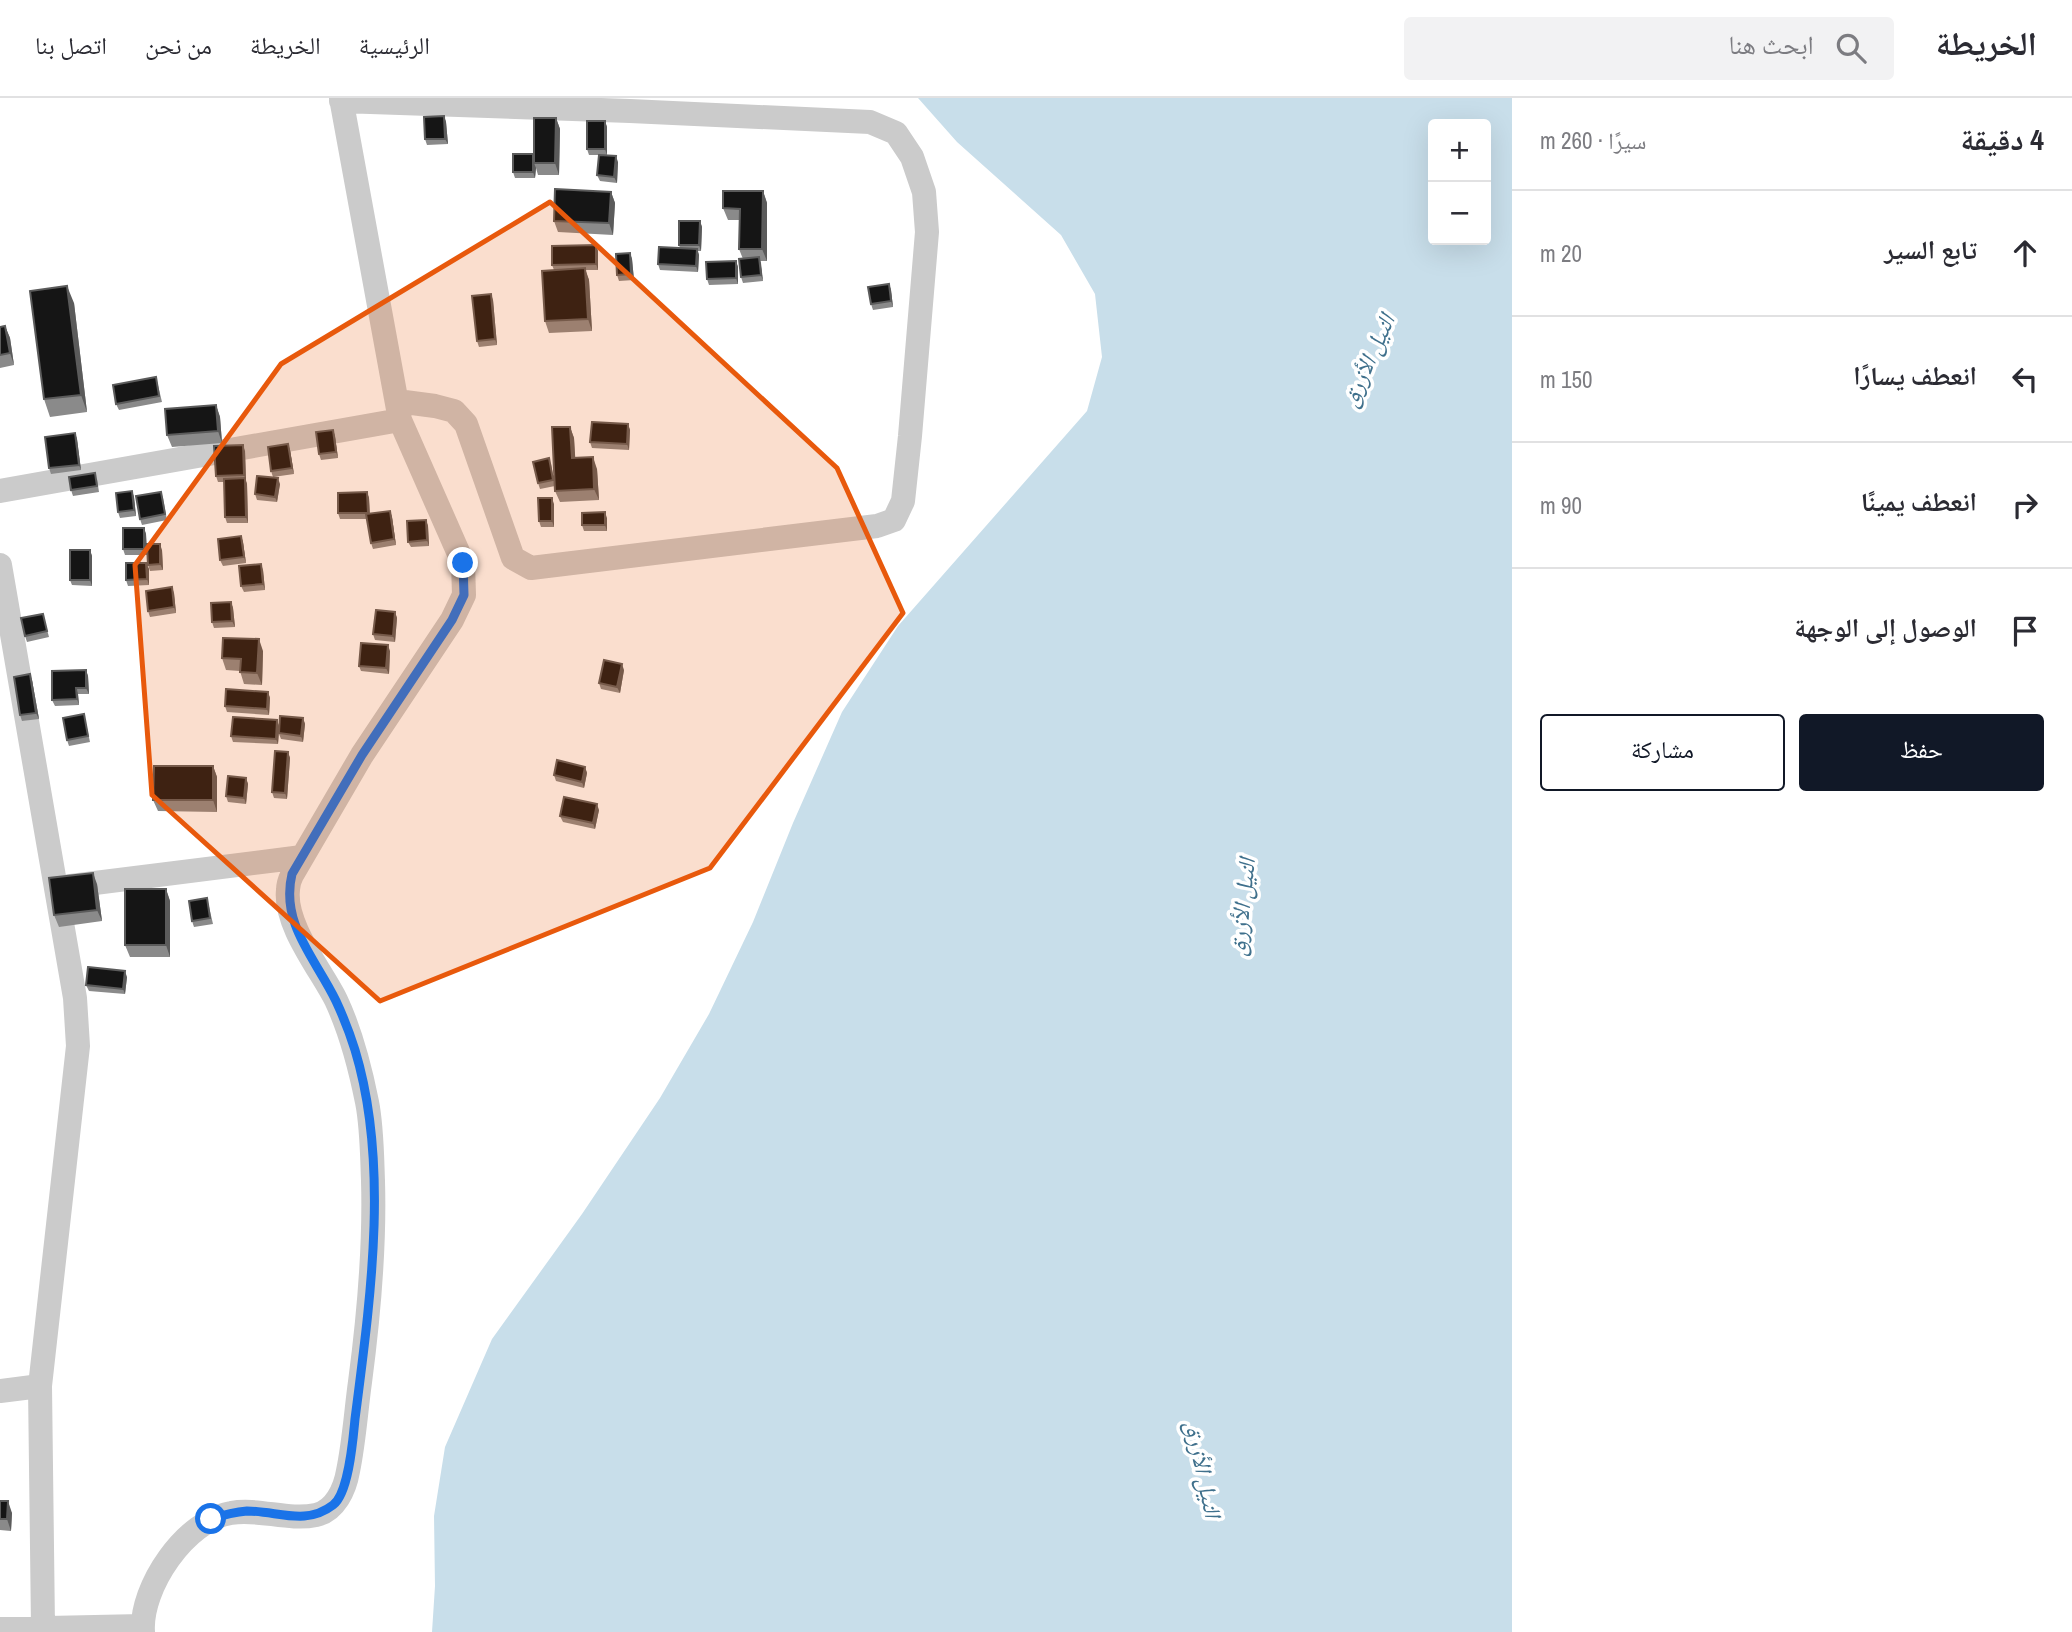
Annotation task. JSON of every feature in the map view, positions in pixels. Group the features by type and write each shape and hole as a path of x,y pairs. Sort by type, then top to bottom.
{"street":[{"path":"0,491 399,410 435,406 454,411 467,424 513,558 531,568 877,526 894,520 903,501 927,232 924,191 912,157 896,133 870,122 341,100 399,410 463,563 464,595 452,620 362,755 292,874 288,891 290,912 308,953 336,1001 355,1050 368,1104 374,1223 370,1304 348,1473 337,1502 318,1515 290,1516 248,1511 211,1519 188,1537 163,1565 149,1594 142,1629 0,1629"},
{"path":"0,565 75,998 78,1046 40,1386 43,1627"},
{"path":"56,888 302,857"},
{"path":"0,1391 40,1386"}],"highlighted area":[{"path":"550,202 837,468 903,613 710,868 380,1001 152,795 135,565 281,364"}],"water":[{"name":"النيل الأزرق","path":"918,98 1512,98 1512,1632 432,1632 435,1586 434,1516 445,1447 492,1339 582,1214 660,1098 709,1014 753,922 842,712 898,626 1087,411 1102,357 1095,294 1061,235 957,142"}],"building":[{"path":"444,116 445,139 425,139 424,117"},
{"path":"534,118 556,118 555,163 534,163"},
{"path":"587,121 605,121 605,149 587,149"},
{"path":"513,154 533,154 533,172 513,172"},
{"path":"599,155 616,156 614,177 597,175"},
{"path":"555,189 611,192 609,223 554,221"},
{"path":"723,191 763,191 762,249 739,249 740,209 723,208"},
{"path":"679,221 700,221 699,245 679,245"},
{"path":"596,245 596,264 552,265 552,246"},
{"path":"659,247 697,249 696,266 658,264"},
{"path":"630,253 631,274 617,275 616,254"},
{"path":"759,257 761,275 741,277 739,259"},
{"path":"736,261 736,278 707,279 706,262"},
{"path":"585,268 588,319 545,321 542,271"},
{"path":"889,284 891,301 871,304 868,287"},
{"path":"67,286 81,395 44,399 30,291"},
{"path":"491,294 495,339 477,341 472,296"},
{"path":"5,326 10,353 0,355 0,327"},
{"path":"156,377 159,396 116,404 113,385"},
{"path":"216,405 218,431 167,435 165,409"},
{"path":"592,422 628,424 627,444 590,442"},
{"path":"552,427 570,427 572,458 593,457 594,489 555,491"},
{"path":"333,430 336,452 319,454 316,432"},
{"path":"75,433 79,465 49,468 45,437"},
{"path":"288,444 292,468 271,471 268,447"},
{"path":"243,445 244,475 216,476 214,446"},
{"path":"549,458 553,480 538,483 533,462"},
{"path":"95,473 97,486 71,490 69,477"},
{"path":"257,476 278,478 275,497 255,494"},
{"path":"245,478 246,517 225,517 224,479"},
{"path":"132,491 134,510 118,512 116,493"},
{"path":"161,492 165,514 140,519 136,496"},
{"path":"367,492 368,513 338,513 338,493"},
{"path":"538,498 552,498 552,521 539,521"},
{"path":"390,511 394,539 371,543 366,514"},
{"path":"605,512 605,525 582,525 582,513"},
{"path":"426,520 427,540 408,542 407,521"},
{"path":"123,528 144,528 144,549 123,549"},
{"path":"241,536 244,557 220,560 218,539"},
{"path":"147,544 160,544 160,564 148,565"},
{"path":"70,550 90,550 90,580 70,580"},
{"path":"126,563 146,563 147,579 126,580"},
{"path":"261,564 263,584 241,586 239,566"},
{"path":"172,587 174,607 148,611 146,591"},
{"path":"231,602 232,621 212,622 211,603"},
{"path":"376,610 395,612 393,636 373,634"},
{"path":"43,614 47,631 25,636 21,618"},
{"path":"223,638 259,639 257,673 240,672 241,659 222,658"},
{"path":"361,643 388,645 386,668 359,666"},
{"path":"604,660 622,664 617,687 599,683"},
{"path":"86,670 86,688 76,688 77,699 52,700 52,671"},
{"path":"30,674 36,713 20,715 14,677"},
{"path":"226,689 268,692 267,709 225,706"},
{"path":"84,714 88,736 67,740 63,718"},
{"path":"280,716 303,718 301,736 279,733"},
{"path":"233,717 277,720 276,739 231,736"},
{"path":"275,751 288,752 285,793 272,792"},
{"path":"557,760 585,767 582,782 554,775"},
{"path":"154,766 213,766 213,800 153,800"},
{"path":"228,776 246,778 244,798 226,796"},
{"path":"564,797 597,804 593,823 560,816"},
{"path":"93,873 97,910 54,915 49,878"},
{"path":"125,889 166,889 166,945 125,945"},
{"path":"207,898 210,918 192,921 189,901"},
{"path":"88,967 125,971 123,989 86,985"},
{"path":"0,1501 8,1501 7,1519 0,1519"}],"route":[{"path":"211,1519 248,1511 290,1516 318,1515 337,1502 348,1473 370,1304 374,1223 368,1104 355,1050 336,1001 308,953 290,912 288,891 292,874 362,755 452,620 464,595 463,563"}]}
